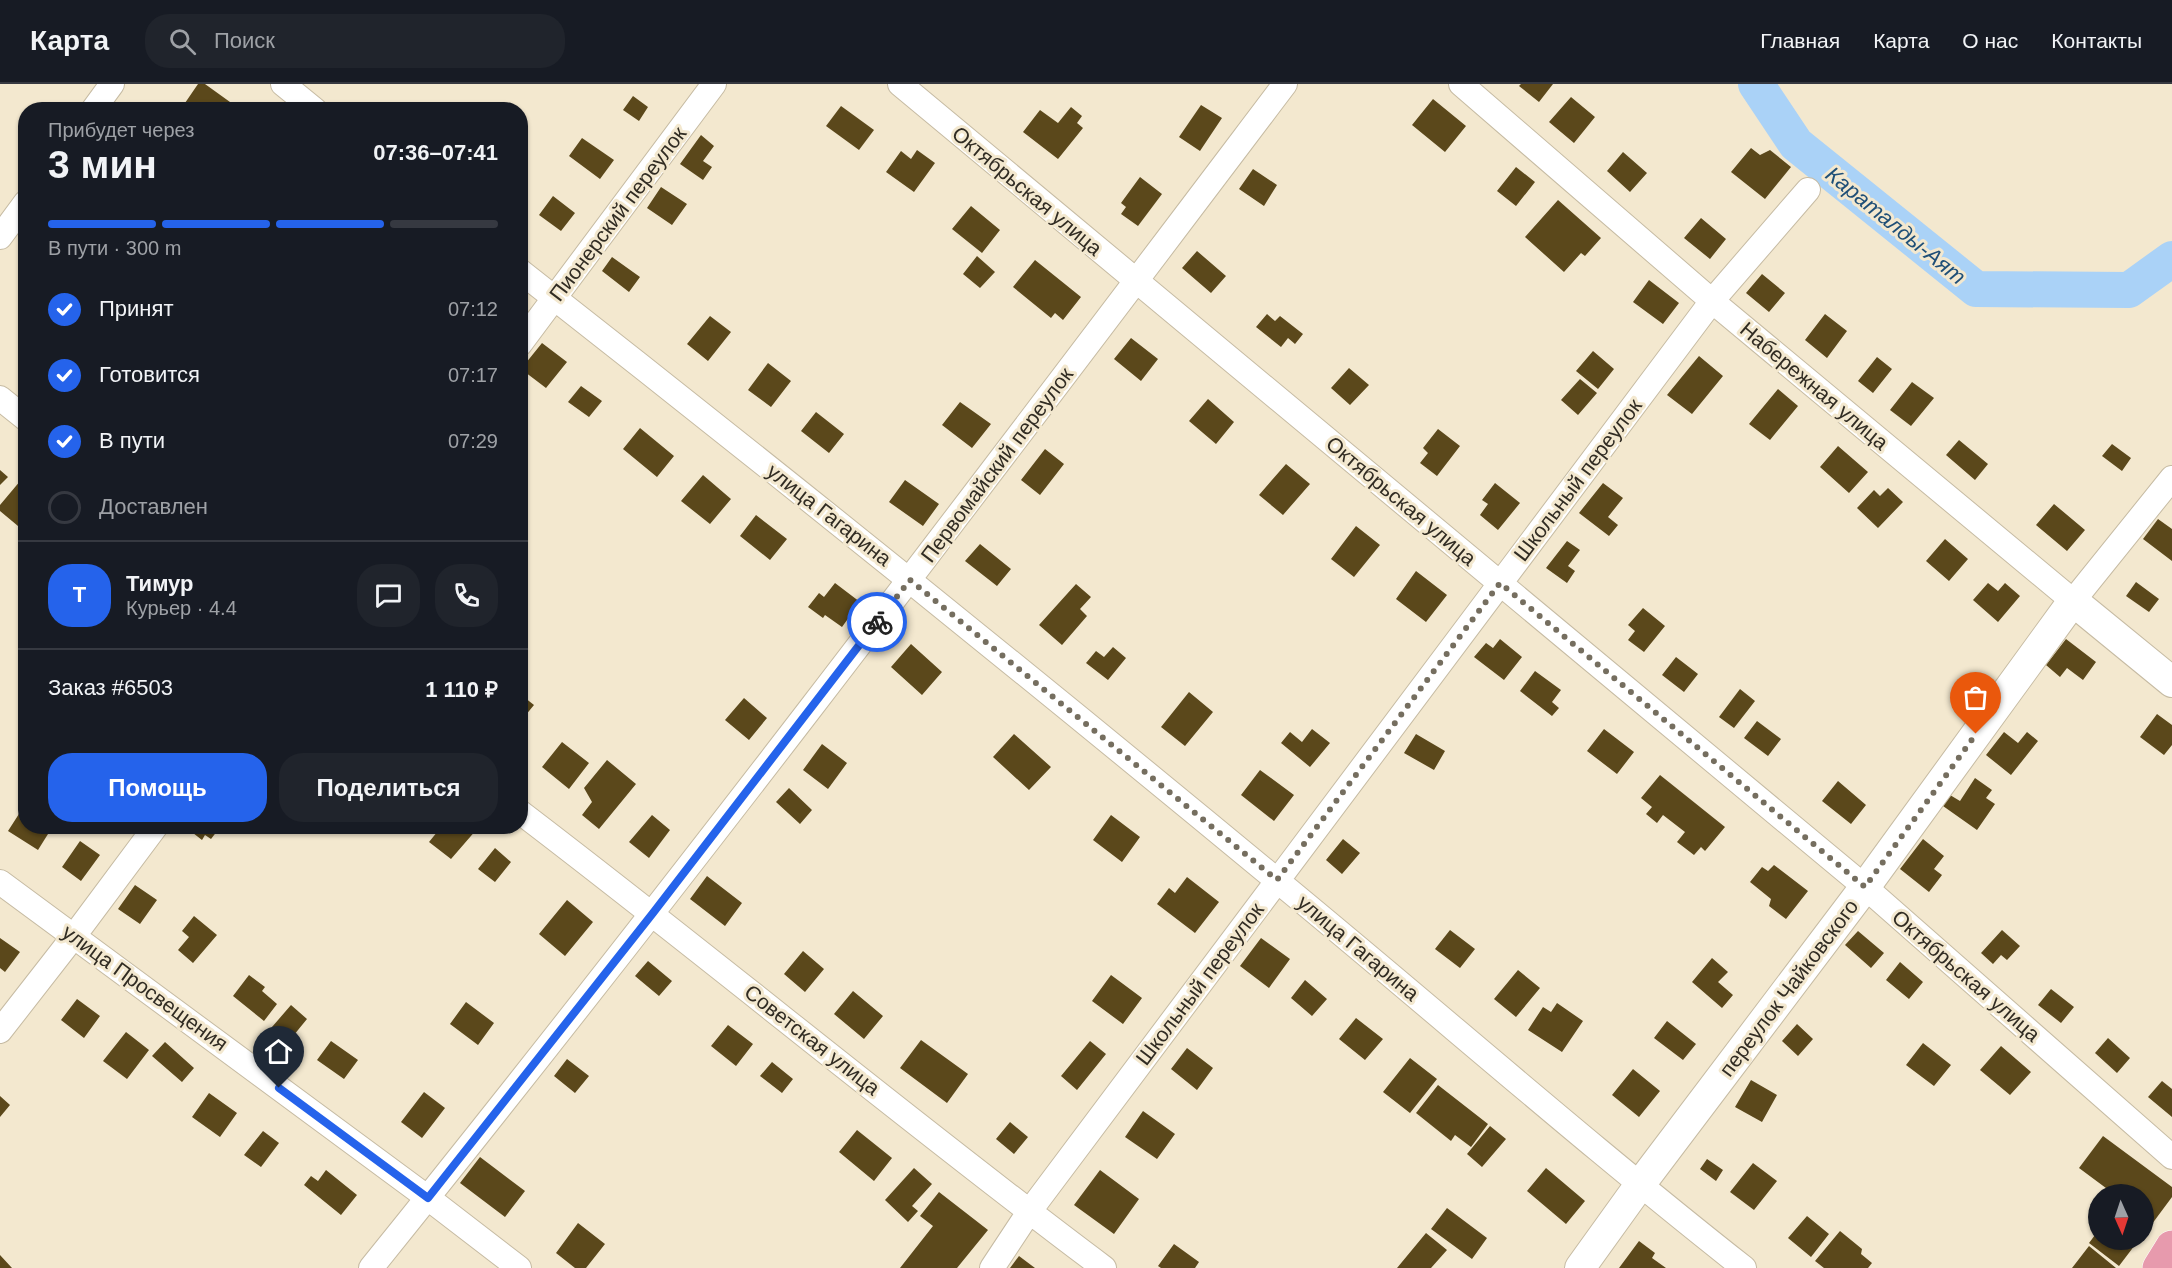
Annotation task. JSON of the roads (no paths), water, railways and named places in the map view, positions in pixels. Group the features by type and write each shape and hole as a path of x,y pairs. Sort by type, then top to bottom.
{"main road":[{"path":"2159,1268 2172,1247"}],"street":[{"path":"99,102 112,84"},
{"path":"283,84 305,102"},
{"name":"Пионерский переулок","path":"528,333 714,84"},
{"name":"Октябрьская улица","path":"900,84 1865,887 2172,1157"},
{"name":"Первомайский переулок","path":"371,1268 653,913 910,580 1285,84"},
{"name":"Набережная улица","path":"1461,84 1712,301 2172,682"},
{"name":"Школьный переулок","path":"992,1268 1029,1212 1712,301 1808,190"},
{"path":"0,237 18,213"},
{"name":"улица Гагарина","path":"528,277 910,580 1277,880 1639,1186 1744,1268"},
{"path":"0,398 18,413"},
{"name":"переулок Чайковского","path":"1580,1268 1639,1186 1865,887 2073,601 2172,478"},
{"name":"Советская улица","path":"528,818 653,913 1029,1212 1104,1268"},
{"path":"0,1031 150,834"},
{"name":"улица Просвещения","path":"0,882 428,1198 519,1268"}],"waterway":[{"name":"Караталды-Аят","path":"1756,84 1796,144 1976,289 2129,290 2172,259"}]}
